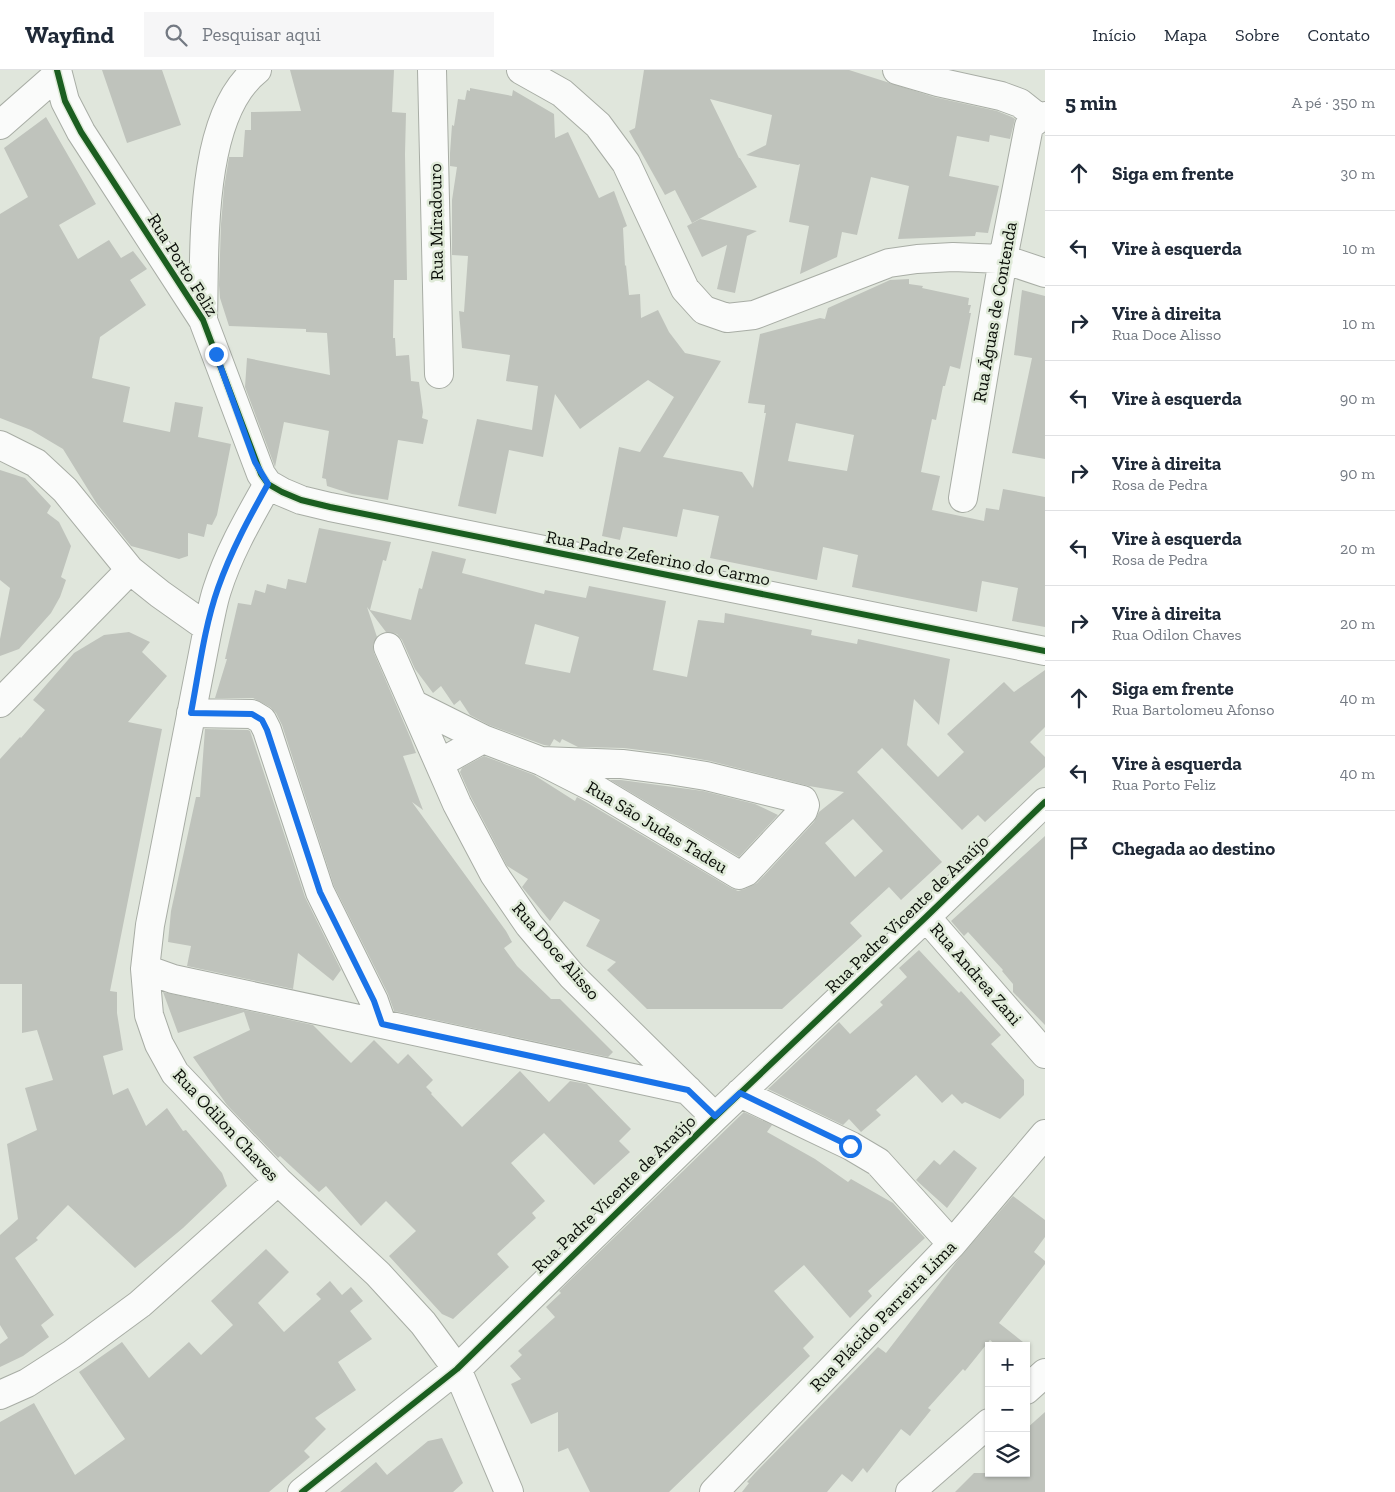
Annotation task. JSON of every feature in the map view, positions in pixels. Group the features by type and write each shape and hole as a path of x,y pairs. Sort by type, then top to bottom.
{"street":[{"path":"202,320 207,204 213,152 227,110 247,78 257,70"},
{"name":"Rua Miradouro","path":"432,70 439,374"},
{"path":"521,70 562,92 598,125 626,163 685,289 704,310 728,318 754,315 889,263 917,259 953,257 1003,259 1045,273"},
{"path":"897,70 938,82 1002,96 1020,103 1038,120"},
{"path":"0,125 57,73"},
{"name":"Rua Porto Feliz","path":"57,73 65,101 81,132 202,320 255,462 268,484"},
{"name":"Rua Águas de Contenda","path":"963,498 1003,259 1038,120"},
{"path":"0,445 36,463 65,490 130,570 208,628"},
{"name":"Rua Odilon Chaves","path":"268,484 230,556 217,590 208,628 150,926 144,969 149,1015 159,1044 175,1073 278,1182 378,1274 423,1323 457,1369 509,1492"},
{"name":"Rua Padre Zeferino do Carmo","path":"268,484 301,500 330,507 1045,651"},
{"path":"4,695 130,570"},
{"name":"Rua Doce Alisso","path":"388,647 457,804 494,874 529,926 572,976 715,1116"},
{"name":"Rua São Judas Tadeu","path":"413,704 483,739 541,760 594,788 739,875 746,872 803,811 805,805 803,800 706,776 622,764 541,760"},
{"path":"191,713 252,714 262,720 267,730 320,892 374,1001 382,1024"},
{"path":"440,763 483,739"},
{"name":"Rua Padre Vicente de Araújo","path":"302,1492 457,1369 715,1116 1045,802"},
{"name":"Rua Andrea Zani","path":"926,917 1045,1054"},
{"path":"144,969 173,980 688,1090"},
{"path":"740,1093 850,1146 878,1162 952,1244"},
{"name":"Rua Plácido Parreira Lima","path":"714,1492 952,1244 1035,1162 1045,1134"},
{"path":"0,1395 27,1384 65,1359 140,1304 278,1182"},
{"path":"1030,1387 1045,1374"},
{"path":"910,1492 985,1426"}],"building":[{"path":"102,70 162,70 181,125 127,143"},
{"path":"290,70 394,70 392,112 406,113 407,280 394,280 393,338 395,338 396,356 409,355 411,381 419,382 422,418 428,420 423,444 398,440 388,500 352,494 327,486 326,479 322,478 329,431 284,422 275,467 245,387 247,358 330,375 327,333 306,332 306,329 229,326 220,298 221,224 229,157 243,157 245,130 251,130 251,112 301,111"},
{"path":"644,70 849,70 934,97 997,111 1012,117 1015,119 1010,139 990,135 989,142 957,136 949,176 999,186 988,233 976,232 975,236 898,239 909,186 871,177 857,235 842,232 837,257 800,274 809,226 789,222 800,164 746,155 766,145 772,115 710,99 739,158 757,187 692,223 675,190 665,195 629,131 635,128"},
{"path":"470,88 512,96 513,90 554,114 555,138 568,132 599,198 614,191 627,226 623,228 629,295 640,294 641,318 658,310 669,332 685,353 721,361 663,457 742,472 753,488 766,413 764,413 765,405 748,403 760,334 820,318 825,319 828,308 890,280 909,279 909,284 969,298 968,305 971,305 969,313 971,313 960,369 950,366 945,386 943,386 936,420 932,419 921,472 940,476 932,510 984,521 986,508 999,510 1003,489 1045,497 1045,627 1012,621 1018,588 982,581 977,612 852,587 858,555 823,547 817,580 710,558 719,516 683,509 677,537 623,527 620,540 602,536 619,447 640,452 674,397 648,380 580,429 555,394 543,457 509,450 496,514 458,506 477,419 532,430 538,386 506,381 510,355 462,348 459,311 464,312 468,256 452,255 452,200 457,167 450,166 450,153 452,125 454,126 458,99 465,100 467,90 470,91","holes":["796,423 854,435 847,471 788,461"]},
{"path":"46,117 96,204 59,225 78,259 109,240 121,258 133,251 147,269 130,280 146,305 100,337 92,378 130,387 123,422 170,432 175,402 203,407 198,437 231,444 217,515 212,525 207,524 204,537 188,533 188,556 179,559 131,546 97,504 63,449 31,430 0,418 0,214 28,197 4,148"},
{"path":"700,219 757,231 747,236 735,293 717,289 727,245 702,257 687,226"},
{"path":"1022,290 1045,296 1045,459 1012,453 1032,358 1014,355"},
{"path":"0,470 25,478 51,506 47,513 59,522 71,546 61,577 66,580 60,597 51,613 19,649 0,656 0,639 10,588 0,580"},
{"path":"319,528 391,542 386,561 383,560 370,610 411,620 419,588 422,589 432,551 466,559 462,573 544,594 545,590 586,598 589,586 666,601 653,670 687,677 698,620 724,623 725,613 812,630 811,635 857,644 858,639 950,659 939,725 914,699 907,745 938,777 964,752 947,734 1004,682 1014,692 1045,670 1045,727 1030,742 1045,757 1045,767 985,822 978,815 962,830 882,748 857,772 942,862 901,900 889,887 850,923 862,936 782,1009 647,1009 607,970 616,962 586,946 600,920 564,901 550,921 522,887 528,879 507,866 471,797 460,772 462,768 484,756 534,775 575,801 577,797 738,891 757,883 814,822 819,812 844,792 809,786 710,761 671,754 624,748 578,747 562,739 560,743 554,739 550,746 544,745 489,725 470,715 460,700 454,705 441,686 433,693 415,669 402,640 397,634 386,632 367,607 377,637 373,645 374,653 416,753 403,756 423,810 412,802 506,931 512,942 504,948 517,966 551,999 560,999 613,1052 608,1057 394,1011 388,994 334,886 282,725 276,713 270,707 253,698 215,698 227,659 225,659 238,603 251,605 255,590 265,593 267,584 286,589 288,579 306,583","holes":["535,624 579,637 570,673 525,664","853,819 883,851 855,877 825,843"]},
{"path":"129,632 150,642 142,652 167,676 128,722 162,729 110,991 117,992 117,1013 123,1050 103,1056 113,1095 128,1088 146,1126 167,1108 183,1131 186,1130 222,1173 227,1186 183,1228 135,1268 68,1205 36,1238 38,1240 15,1258 54,1315 41,1325 49,1337 23,1356 0,1367 0,1344 8,1338 0,1325 0,1235 18,1219 7,1144 37,1130 25,1088 53,1080 37,1030 22,1033 22,984 0,984 0,759 45,710 33,700 74,653 104,635"},
{"path":"205,729 250,731 305,897 341,970 333,981 298,953 293,989 187,966 191,946 168,942 171,911 196,797 200,797"},
{"path":"610,780 703,791 755,804 778,815 739,857"},
{"path":"1045,836 1045,1025 1013,992 1013,984 1003,970 968,932 964,936 951,921"},
{"path":"919,950 959,993 961,991 1001,1035 991,1044 1024,1080 1024,1095 1000,1119 965,1102 962,1104 952,1094 942,1103 916,1075 876,1110 881,1115 861,1132 849,1119 843,1125 768,1089 839,1022 850,1034 883,1005 880,1002 907,977 899,968"},
{"path":"163,992 313,1025 351,1063 374,1040 398,1064 408,1054 433,1080 426,1087 431,1094 462,1127 520,1071 549,1102 570,1081 587,1084 631,1129 619,1141 630,1152 594,1185 544,1133 511,1163 545,1201 532,1213 536,1218 497,1254 509,1267 453,1319 442,1314 389,1256 416,1231 386,1201 361,1226 326,1186 319,1192 280,1156 278,1158 227,1105 193,1057 250,1030 244,1012 178,1033"},
{"path":"744,1112 772,1125 767,1132 815,1159 848,1182 851,1179 893,1203 925,1238 868,1291 872,1296 850,1318 804,1265 774,1291 814,1337 803,1348 810,1356 669,1492 590,1492 568,1448 558,1452 558,1412 531,1424 511,1384 521,1379 510,1366 522,1355 518,1351 555,1317 546,1307 561,1293 559,1291"},
{"path":"954,1150 977,1168 947,1208 916,1180 934,1160 940,1165"},
{"path":"1013,1196 1045,1220 1045,1237 1034,1252 1045,1261 1045,1264 999,1323 1023,1342 992,1342 990,1340 985,1342 985,1346 965,1371 963,1369 928,1408 931,1410 910,1436 901,1429 867,1473 863,1468 852,1482 842,1474 827,1492 742,1492 749,1483 747,1482 755,1473 878,1347 886,1353 957,1261"},
{"path":"266,1249 289,1272 258,1303 284,1332 321,1299 316,1294 330,1281 342,1295 351,1287 363,1301 350,1311 372,1339 338,1362 356,1390 315,1418 326,1429 304,1451 310,1457 269,1492 0,1492 0,1422 34,1403 75,1475 125,1439 79,1372 122,1342 149,1378 189,1342 201,1355 233,1325 211,1301"},
{"path":"1045,1412 1045,1492 955,1492 974,1473 985,1473 985,1477 1030,1477 1030,1425"},
{"path":"442,1438 463,1483 453,1492 340,1492 376,1462 387,1475 428,1441"}],"cycle path":[{"path":"57,70 65,101 81,132 203,320 261,474 268,484 301,500 330,507 1045,651"},
{"path":"302,1492 457,1369 715,1117 1045,802"}],"route":[{"path":"216,354 255,462 268,484 230,556 217,590 191,713 252,714 262,720 267,730 320,892 374,1001 382,1024 688,1090 715,1116 740,1093 850,1146"}]}
